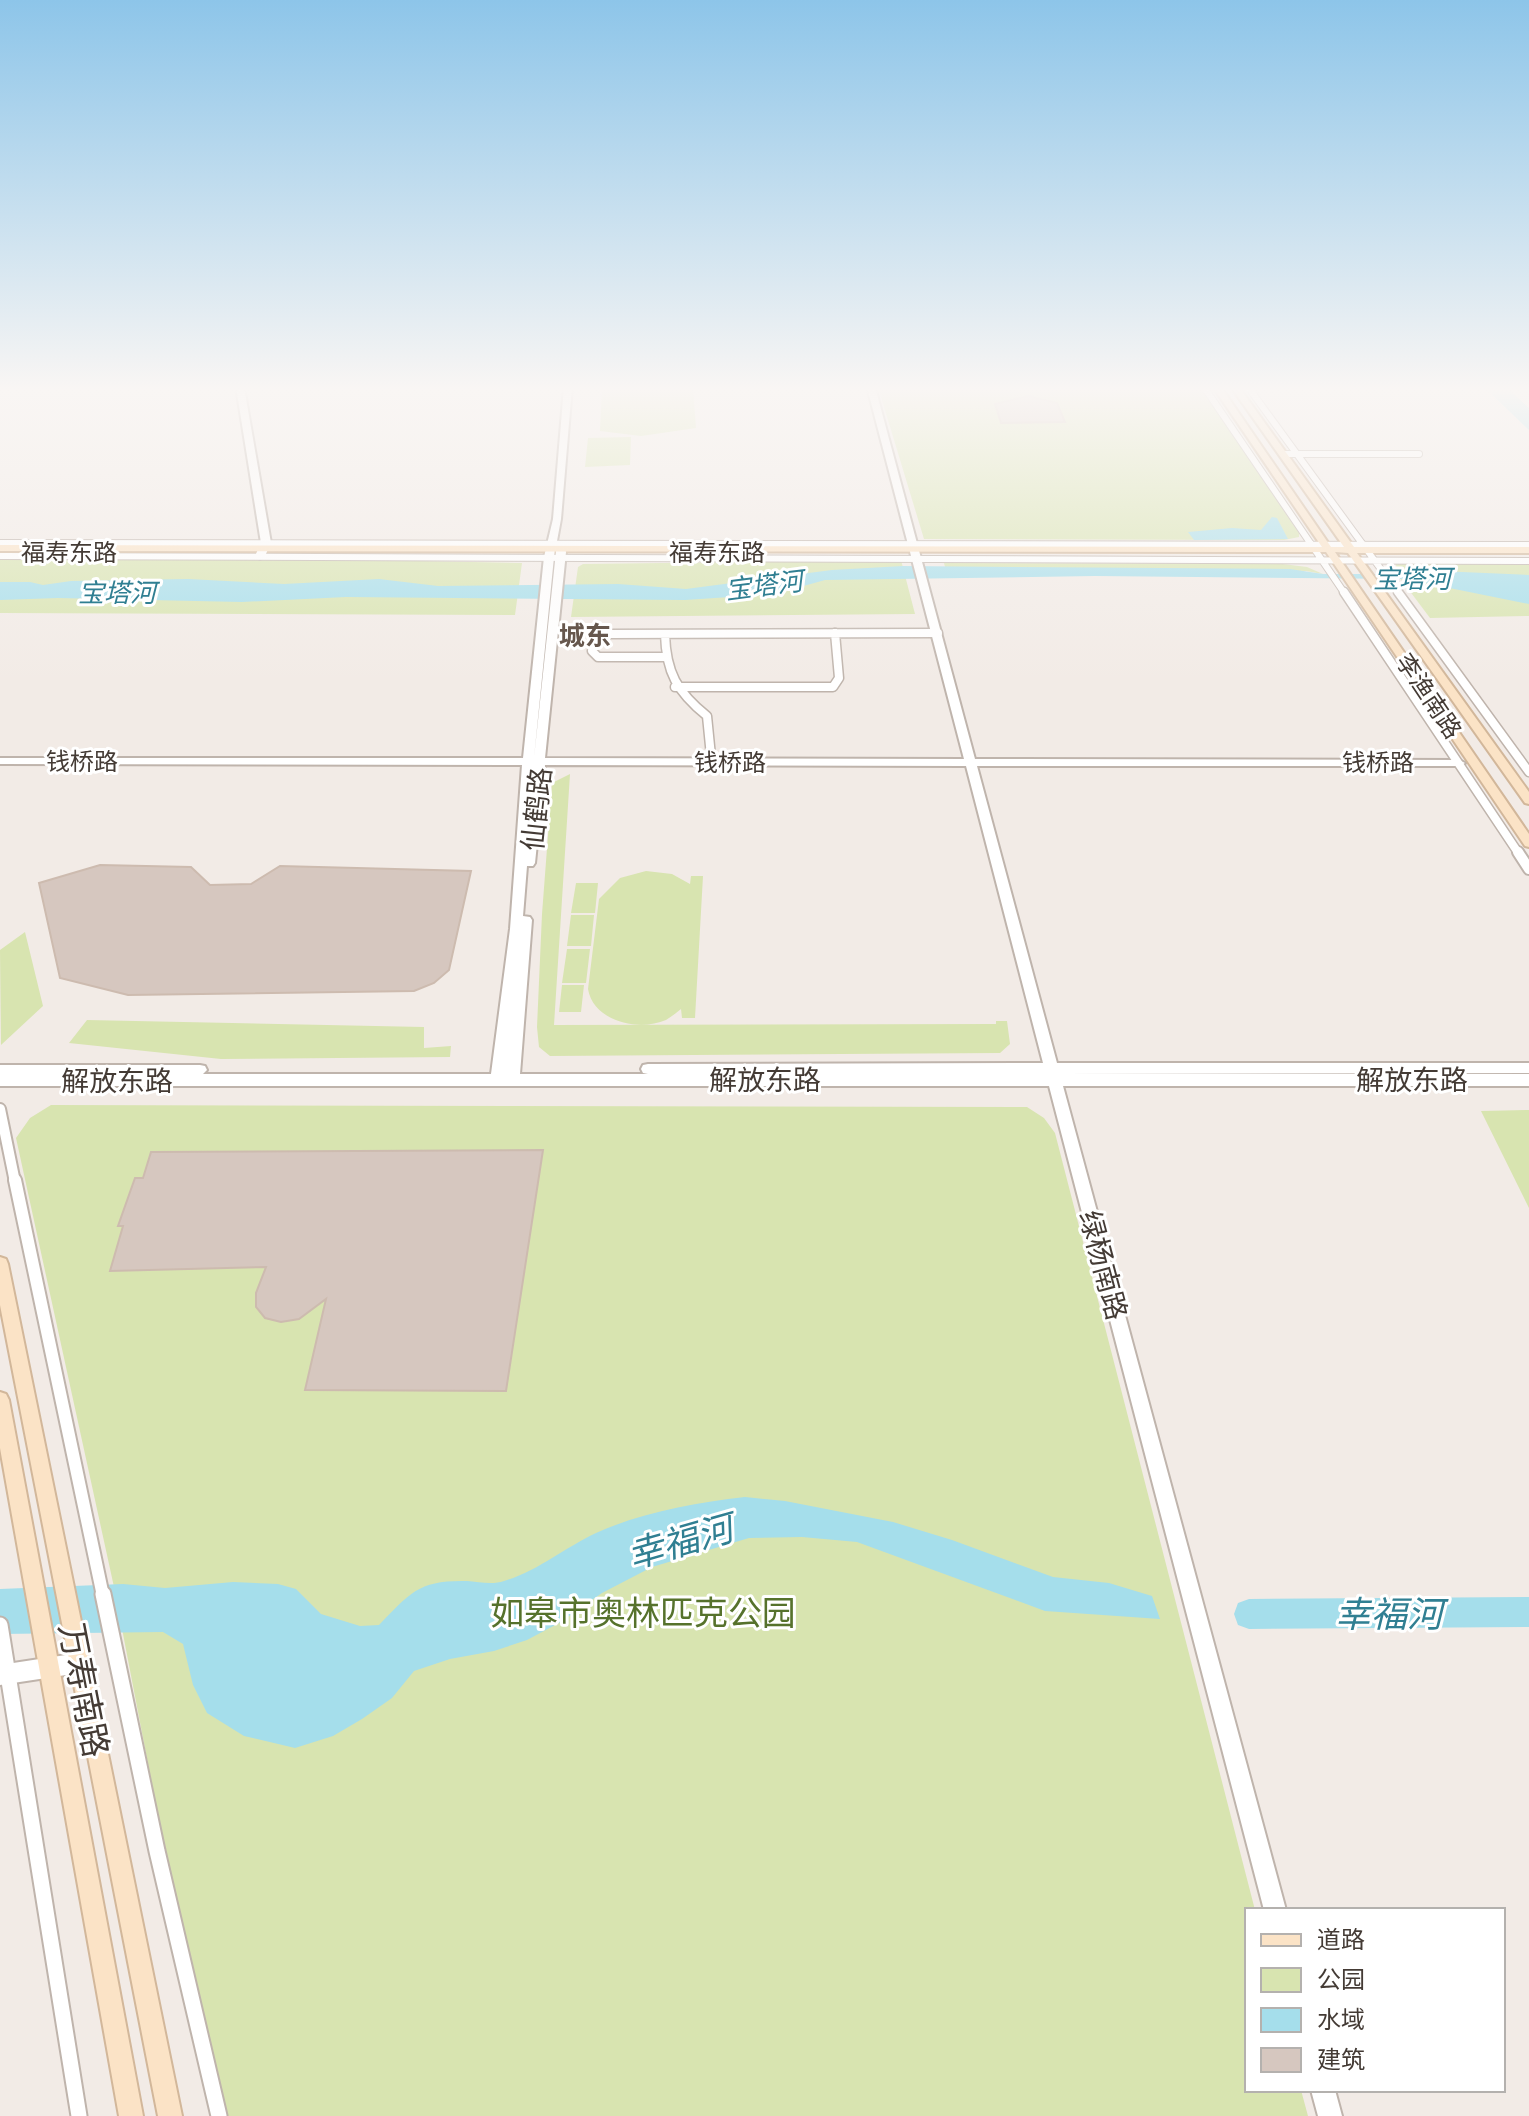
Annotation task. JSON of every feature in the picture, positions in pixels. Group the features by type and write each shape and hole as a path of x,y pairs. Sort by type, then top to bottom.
{"main road":[{"name":"李渔南路","path":"1284,486 1529,843"},
{"name":"李渔南路","path":"1308,486 1529,800"},
{"path":"1302,512 1314,519 1326,518 1327,512"},
{"name":"福寿东路","path":"0,550 555,554 1529,550"},
{"path":"1350,580 1369,585 1373,580"},
{"name":"万寿南路","path":"0,1264 170,2116"},
{"name":"万寿南路","path":"0,1400 131,2116"}],"street":[{"path":"254,486 263,550"},
{"name":"仙鹤路","path":"498,1074 535,758 560,486"},
{"name":"绿杨南路","path":"898,486 1274,1908"},
{"path":"1271,486 1529,869"},
{"path":"1321,486 1529,772"},
{"path":"1370,552 1529,561"},
{"path":"675,687 833,687 839,678 835,633"},
{"path":"665,657 598,657 592,651 591,644 595,638 607,634 938,633"},
{"path":"665,634 665,657 675,687 689,705 707,716 711,756"},
{"name":"钱桥路","path":"535,758 711,756 972,759"},
{"name":"钱桥路","path":"0,758 1458,760"},
{"name":"仙鹤路","path":"514,1075 535,758"},
{"name":"解放东路","path":"0,1070 514,1075 1529,1068"},
{"name":"解放东路","path":"1054,1073 1529,1080"},
{"name":"解放东路","path":"0,1080 498,1074"},
{"path":"0,1109 157,1851 219,2116"},
{"path":"0,1625 5,1674 79,2116"},
{"path":"5,1674 79,1663"},
{"path":"1324,2092 1330,2116"}],"green space":[{"path":"908,486 1267,486 1299,533 1299,537 1284,540 924,539"},
{"path":"0,558 522,563 515,615 0,613"},
{"path":"901,560 915,614 571,617 578,567 583,564"},
{"path":"944,563 1283,564 1307,567 1323,574 1306,571 945,567"},
{"path":"1529,563 1529,616 1430,618 1397,574 1396,564"},
{"path":"570,774 554,1025 996,1024 996,1021 1007,1021 1010,1044 1000,1053 550,1056 539,1047 537,1027 542,914 552,783"},
{"path":"646,871 672,874 690,884 691,876 703,876 695,1018 682,1018 681,1009 666,1020 655,1023 643,1025 618,1021 598,1009 588,989 599,899 620,878"},
{"path":"576,883 598,883 595,913 571,913"},
{"path":"571,915 594,915 591,946 567,946"},
{"path":"25,932 43,1006 1,1045 0,950"},
{"path":"567,949 590,949 586,983 562,983"},
{"path":"562,985 584,985 581,1012 559,1012"},
{"path":"87,1020 424,1027 424,1048 451,1046 450,1057 221,1059 69,1043"},
{"name":"如皋市奥林匹克公园","path":"51,1105 1027,1107 1044,1118 1055,1133 1254,1908 1245,1908 1245,2092 1302,2092 1308,2116 228,2116 163,1842 114,1587 16,1138 30,1118"},
{"path":"1529,1110 1529,1208 1481,1111"}],"water":[{"path":"1272,517 1277,518 1288,539 1194,540 1188,532 1232,528 1261,530"},
{"name":"宝塔河","path":"903,566 1290,569 1323,574 1397,574 1415,570 1529,575 1529,604 1405,579 1095,576 825,580 775,594 685,600 346,597 242,602 58,598 0,600 0,582 43,585 71,581 188,579 284,584 379,579 438,586 618,584 686,589 832,570"},
{"path":"745,1497 785,1501 893,1522 1053,1577 1109,1583 1152,1596 1160,1619 1045,1611 857,1542 802,1537 749,1538 652,1567 602,1593 559,1623 527,1640 414,1671 392,1698 362,1719 333,1736 295,1748 244,1736 207,1713 193,1685 183,1644 163,1632 0,1634 0,1589 123,1584 165,1588 233,1582 278,1584 296,1589 321,1614 360,1626 379,1625 408,1596 426,1586 451,1581 500,1582 528,1571 596,1533 632,1519 688,1505"}],"building":[{"path":"100,865 191,867 210,885 251,884 280,866 471,871 449,970 434,983 414,991 128,995 60,978 39,883"},
{"path":"543,1150 506,1391 305,1390 326,1299 299,1319 281,1322 265,1318 256,1307 256,1293 266,1267 110,1271 123,1226 118,1226 135,1178 143,1178 151,1152"}],"waterway":[{"name":"幸福河","path":"1249,1614 1529,1612"}],"district":[{"name":"城东","path":"585,635"}]}
